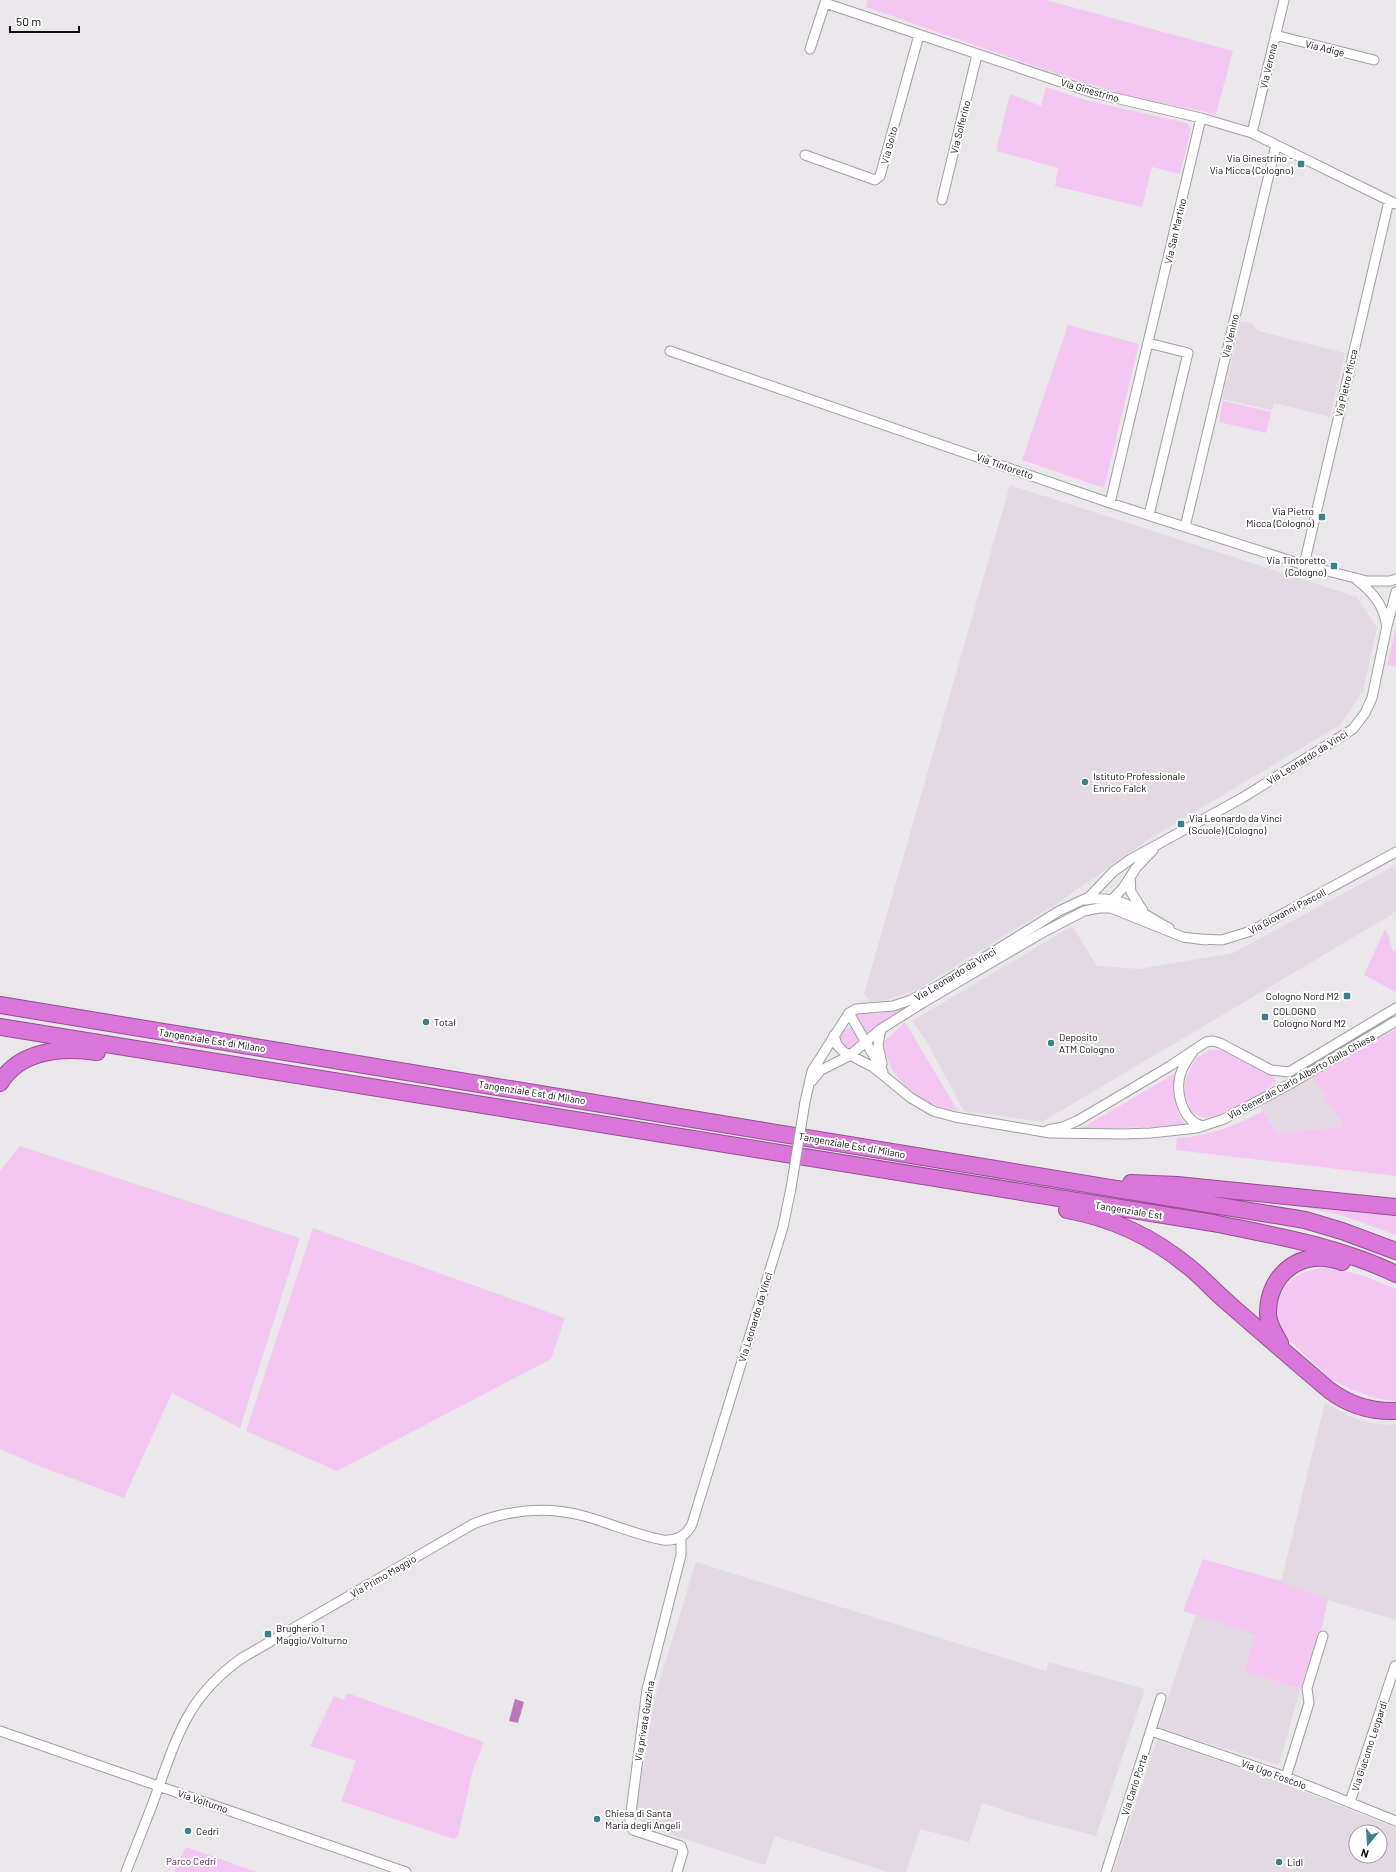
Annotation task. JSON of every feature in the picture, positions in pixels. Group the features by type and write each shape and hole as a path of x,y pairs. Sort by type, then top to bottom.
{"highway":[{"name":"Tangenziale Est di Milano","path":"0,1005 681,1116 1064,1181"},
{"name":"Tangenziale Est di Milano","path":"0,1027 856,1166"},
{"path":"0,1084 10,1071 28,1059 44,1053 61,1050 87,1051 154,1060 234,1064"},
{"path":"856,1166 1001,1198 1080,1212 1107,1220 1138,1233 1165,1249 1190,1268 1221,1297 1329,1390 1346,1402 1355,1406 1396,1411"},
{"name":"Tangenziale Est","path":"856,1166 1213,1223 1313,1243 1369,1260 1396,1274"},
{"path":"1064,1181 1177,1185 1396,1207"},
{"name":"Tangenziale Est","path":"1064,1181 1305,1220 1396,1250"},
{"path":"1285,1352 1272,1329 1268,1316 1270,1295 1276,1282 1287,1268 1297,1262 1323,1257 1336,1260 1396,1283"}],"street":[{"name":"Via Verona","path":"1252,133 1284,0"},
{"name":"Via Ginestrino","path":"810,49 825,3 1094,93 1201,118 1252,133 1392,202"},
{"name":"Via Goito","path":"805,155 875,180 880,176 919,35"},
{"name":"Via Adige","path":"1275,35 1374,60"},
{"name":"Via Solferino","path":"942,200 977,55"},
{"name":"Via San Martino","path":"1110,503 1201,118"},
{"name":"Via Venino","path":"1185,526 1276,145"},
{"name":"Via Pietro Micca","path":"1304,565 1392,202"},
{"path":"1148,343 1188,353 1149,515"},
{"name":"Via Tintoretto","path":"670,351 1110,503 1304,565 1348,575 1366,581 1390,582 1396,578"},
{"name":"Via Tintoretto","path":"1348,575 1369,590 1377,599 1384,611 1387,626"},
{"name":"Via Leonardo da Vinci","path":"681,1537 688,1532 694,1519 783,1227 791,1188 804,1102 812,1071 849,1013 856,1009 893,1006 911,1000 943,983 1058,911 1084,900 1114,871 1131,858 1157,846 1242,798 1353,729 1365,713 1372,698 1387,626 1396,592"},
{"name":"Via Leonardo da Vinci","path":"1099,908 1110,900 1130,878 1136,868 1157,846"},
{"name":"Via Giovanni Pascoli","path":"1084,900 1110,900 1125,903 1182,934 1206,940 1222,940 1251,931 1396,852"},
{"path":"1130,878 1130,889 1133,896 1145,913"},
{"path":"1105,880 1104,890 1110,900"},
{"name":"Via Leonardo da Vinci","path":"1110,900 1119,911"},
{"name":"Via Leonardo da Vinci","path":"807,1088 820,1070 849,1056 881,1029 924,1002 1074,915 1099,908 1111,908 1183,937 1206,940"},
{"name":"Via Generale Carlo Alberto Dalla Chiesa","path":"1036,1131 1057,1128 1077,1121 1170,1066 1206,1042 1213,1041 1220,1043 1271,1070 1288,1072 1396,1008"},
{"name":"Via Generale Carlo Alberto Dalla Chiesa","path":"849,1013 886,1077"},
{"name":"Via Generale Carlo Alberto Dalla Chiesa","path":"834,1035 837,1046 849,1056 873,1067 911,1098 933,1111 955,1117 1036,1131 1075,1134 1144,1133 1174,1131 1204,1126 1241,1111 1396,1021"},
{"path":"881,1029 878,1045 886,1077"},
{"path":"1204,1126 1195,1123 1186,1112 1180,1100 1179,1086 1180,1075 1187,1060 1206,1042"},
{"name":"Via Primo Maggio","path":"126,1872 181,1728 192,1708 203,1693 228,1668 242,1658 473,1524 486,1518 524,1511 554,1510 583,1516 658,1539 671,1540 681,1537"},
{"name":"Via privata Guzzina","path":"677,1872 683,1852 681,1846 633,1830 630,1826 630,1820 647,1689 681,1555 681,1537"},
{"path":"1286,1777 1308,1703 1307,1688 1323,1636"},
{"name":"Via Giacomo Leopardi","path":"1350,1802 1392,1685 1394,1666"},
{"name":"Via Carlo Porta","path":"1106,1872 1161,1698"},
{"name":"Via Volturno","path":"0,1731 406,1872"},
{"name":"Via Ugo Foscolo","path":"1151,1731 1286,1777 1396,1822"}],"shaded area":[{"path":"1241,321 1253,324 1258,331 1345,353 1330,417 1274,403 1272,410 1222,399"},
{"name":"Istituto Professionale Enrico Falck","path":"1010,485 1357,597 1377,628 1363,691 1340,725 1151,838 1059,902 918,989 889,999 871,1002 864,994"},
{"path":"1396,865 1396,912 1042,1122 964,1111 927,1042 912,1021 1072,926 1097,966 1139,969 1233,953"},
{"path":"1312,1076 1344,1127 1277,1133 1260,1106"},
{"path":"1325,1403 1347,1415 1361,1420 1376,1424 1396,1425 1396,1620 1328,1600 1281,1581"},
{"path":"696,1562 1046,1671 1049,1662 1145,1689 1096,1836 1031,1819 982,1803 969,1842 920,1829 906,1872 888,1872 775,1836 765,1865 648,1827 635,1815 655,1696"},
{"path":"1196,1615 1257,1635 1245,1671 1300,1689 1279,1765 1158,1728"},
{"path":"515,1699 524,1702 518,1723 509,1721"},
{"path":"1157,1740 1270,1778 1386,1824 1348,1824 1348,1864 1388,1864 1388,1825 1396,1828 1396,1872 1113,1872"}],"green space":[{"path":"868,0 1046,0 1233,51 1216,114 1131,97 1055,73 866,7"},
{"path":"1046,87 1089,101 1187,123 1191,130 1180,174 1152,167 1142,207 1055,186 1058,168 996,151 1010,94 1041,106"},
{"path":"1068,325 1139,344 1104,488 1022,460"},
{"path":"1223,401 1271,412 1266,433 1219,422"},
{"path":"1396,629 1396,666 1387,665"},
{"path":"1385,929 1390,938 1393,951 1396,950 1396,991 1364,975"},
{"path":"900,1008 902,1012 866,1035 857,1015 857,1013 877,1014"},
{"path":"905,1022 958,1111 932,1104 920,1097 899,1080 892,1069 884,1042"},
{"path":"849,1027 856,1029 860,1040 850,1050 840,1040 840,1033"},
{"path":"1396,1029 1396,1176 1176,1150 1177,1138 1212,1133 1263,1111 1277,1133 1344,1127 1312,1076"},
{"path":"1210,1050 1225,1050 1272,1074 1276,1081 1263,1092 1231,1110 1204,1118 1192,1113 1184,1093 1186,1077 1196,1058"},
{"path":"1176,1073 1175,1087 1177,1107 1186,1126 1080,1129"},
{"path":"20,1146 300,1238 240,1428 172,1393 124,1498 37,1465 0,1449 0,1171"},
{"path":"1303,1207 1346,1208 1396,1213 1396,1235 1344,1216"},
{"path":"313,1228 565,1318 551,1359 337,1471 246,1431"},
{"path":"1330,1267 1364,1276 1396,1289 1396,1401 1380,1399 1355,1391 1332,1380 1277,1329 1278,1303 1287,1284 1294,1278 1304,1273"},
{"path":"1203,1559 1281,1581 1328,1600 1321,1630 1300,1689 1244,1671 1256,1635 1183,1611"},
{"path":"347,1693 484,1742 473,1770 458,1836 454,1839 341,1801 356,1761 310,1746 334,1696 344,1700"},
{"name":"Parco Cedri","path":"186,1847 257,1872 174,1872"}],"place":[{"name":"Via Ginestrino - Via Micca (Cologno)","path":"1301,164"},
{"name":"Via Pietro Micca (Cologno)","path":"1322,517"},
{"name":"Via Tintoretto (Cologno)","path":"1334,566"},
{"name":"Istituto Professionale Enrico Falck","path":"1085,782"},
{"name":"Via Leonardo da Vinci (Scuole) (Cologno)","path":"1181,824"},
{"name":"Cologno Nord M2","path":"1347,996"},
{"name":"COLOGNO Cologno Nord M2","path":"1265,1017"},
{"name":"Total","path":"426,1022"},
{"name":"Deposito ATM Cologno","path":"1051,1043"},
{"name":"Brugherio 1 Maggio/Volturno","path":"268,1634"},
{"name":"Chiesa di Santa Maria degli Angeli","path":"597,1819"},
{"name":"Cedri","path":"188,1831"},
{"name":"Lidl","path":"1279,1862"}]}
